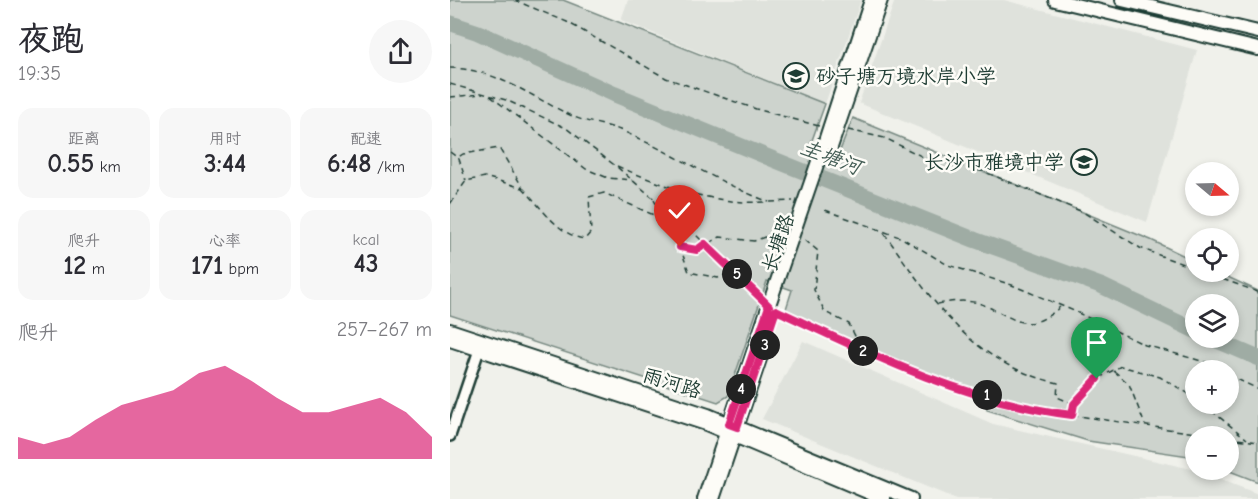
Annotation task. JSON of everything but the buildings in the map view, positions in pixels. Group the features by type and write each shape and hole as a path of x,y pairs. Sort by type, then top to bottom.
{"main road":[{"name":"长塘路","path":"713,499 732,430 827,149 871,0"},
{"name":"长塘路","path":"834,126 881,0"},
{"path":"1056,0 1258,49"},
{"path":"1122,0 1258,32"},
{"name":"雨河路","path":"450,330 479,345 732,430 911,499"},
{"name":"雨河路","path":"450,340 479,345"},
{"name":"长塘路","path":"704,499 732,430"},
{"name":"雨河路","path":"732,430 884,499"}],"street":[{"path":"450,422 479,345"},
{"path":"450,436 479,345"}],"path":[{"path":"514,0 567,22 666,78 817,127 834,126 885,138 923,157 985,172 1083,212 1140,248 1185,265"},
{"path":"450,68 469,68 521,87 574,117 618,129 725,185 769,202"},
{"path":"450,84 506,100 566,128 633,180 773,308 903,370 1037,410 1258,442"},
{"path":"450,97 484,94"},
{"path":"489,95 586,169 608,178 633,180"},
{"path":"457,158 463,154 499,148 523,188 559,227 573,237 585,239 591,232 589,197 604,193 665,220 677,219"},
{"path":"450,152 457,158 466,181"},
{"path":"615,165 659,184 712,199 796,201"},
{"path":"450,204 466,181 485,177 523,188"},
{"path":"652,197 680,247 689,272 718,278 733,271"},
{"path":"825,210 902,238 948,265 1012,285 1062,305 1145,345 1198,360"},
{"path":"680,247 697,250 720,237 754,241 778,232"},
{"path":"884,232 937,304 976,347 1028,377 1058,383 1057,397 1074,404"},
{"path":"805,240 818,251 814,290 825,312 849,324 862,351"},
{"path":"1230,282 1258,292"},
{"path":"937,304 954,301 982,304 1006,318 1026,324 1045,320 1062,305"},
{"path":"1072,415 1074,404 1097,379 1121,366 1160,377 1185,392"},
{"path":"1113,370 1129,384 1145,425"},
{"path":"1239,380 1258,389"},
{"path":"1216,414 1248,439"}],"shaded area":[{"path":"450,0 563,0 825,104 811,143 839,153 853,118 1151,240 1185,256 1185,282 1239,282 1258,291 1258,482 1239,475 1239,426 1185,426 1185,456 1088,441 987,410 980,391 879,356 785,312 792,290 767,281 728,396 718,402 450,315"},
{"name":"砂子塘万境水岸小学","path":"628,0 861,0 825,104 621,20"},
{"name":"长沙市雅境中学","path":"895,0 1004,0 1197,50 1147,222 859,103"},
{"path":"803,341 993,424 1185,468 1185,480 1222,480 1258,494 1258,499 956,499 762,419"}],"waterway":[{"name":"圭塘河","path":"450,23 477,32 614,94 775,160 975,240 1102,286 1185,326"},
{"name":"圭塘河","path":"1234,348 1258,358"}],"place":[{"name":"砂子塘万境水岸小学","path":"796,76"},
{"name":"长沙市雅境中学","path":"1084,162"}],"route":[{"path":"680,247 697,250 705,244 769,306 729,424 737,427 776,310 903,370 1037,410 1072,415 1074,404 1097,379"}]}
